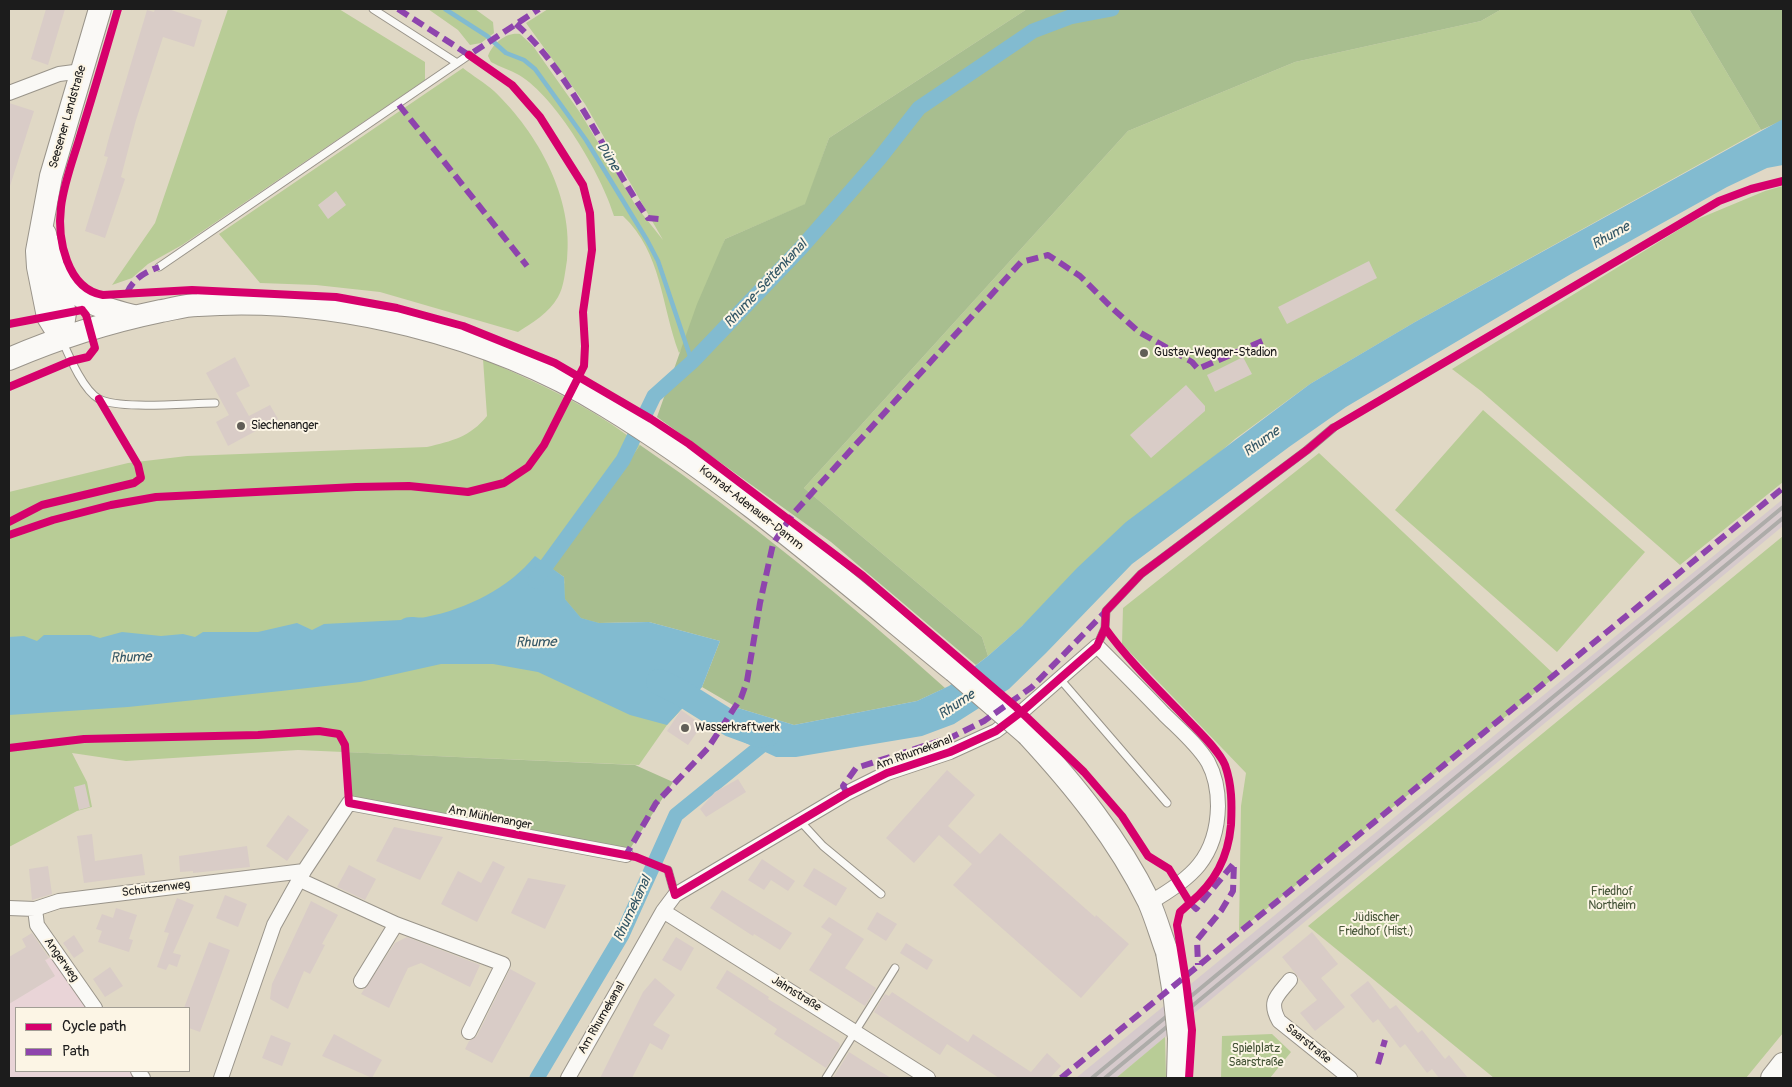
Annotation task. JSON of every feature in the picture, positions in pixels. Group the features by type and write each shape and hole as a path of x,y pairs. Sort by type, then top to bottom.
{"main road":[{"name":"Seesener Landstraße","path":"61,338 48,317 38,267 37,251 51,176 100,9"},
{"name":"Seesener Landstraße","path":"43,226 65,313 61,338"},
{"path":"55,270 69,289 86,302 134,317"},
{"name":"Konrad-Adenauer-Damm","path":"61,338 134,317 195,304 293,306 348,313 400,323 487,348 604,404 718,480 954,671 1028,735 1069,779 1095,813 1149,903 1167,952 1179,1038 1178,1078"},
{"path":"9,359 61,338"},
{"path":"1772,1078 1783,1064"}],"street":[{"path":"9,93 58,74 82,70"},
{"path":"1097,646 1190,740 1208,763 1218,792 1217,826 1209,851 1196,870 1179,885 1149,903"},
{"name":"Am Rhumekanal","path":"568,1078 663,911 675,895 800,821 887,773 950,752 996,731 1097,646"},
{"name":"Am Mühlenanger","path":"221,1078 274,925 302,875 349,803 626,856"},
{"path":"302,875 396,924 503,964 469,1032"},
{"name":"Schützenweg","path":"9,908 35,909 59,901 302,875"},
{"name":"Angerweg","path":"35,909 37,925 94,1007"},
{"name":"Jahnstraße","path":"663,911 928,1078"},
{"path":"361,981 396,924"},
{"name":"Saarstraße","path":"1290,980 1275,1000 1273,1010 1279,1021 1350,1078"}],"lane":[{"path":"373,9 457,63"},
{"path":"160,267 469,55"},
{"path":"61,338 71,361 89,389 99,399 122,404 215,403"},
{"path":"1097,646 1105,628 1106,611 1141,574 1308,450 1333,428"},
{"path":"1060,679 1167,803"},
{"path":"800,821 823,846 880,894"},
{"path":"668,870 675,895"},
{"path":"826,1078 857,1032 895,968"}],"shaded area":[{"path":"1783,499 1783,526 1116,1078 1076,1078"},
{"path":"51,957 86,1007 15,1007 15,1072 132,1072 136,1078 10,1078 9,981"}],"green space":[{"path":"228,9 339,9 425,62 425,80 182,245 148,264 132,278 112,285 155,223"},
{"path":"428,9 475,9 493,22 494,33 481,43 470,45 458,30"},
{"path":"548,9 1027,9 829,138 806,204 725,239 689,340 679,353 659,280 646,246 623,216 614,216 599,180 576,138 548,101 519,75 491,62 488,56 501,39 510,35 520,34 533,46 581,114 636,206 663,240 585,104 526,23"},
{"path":"1027,9 1502,9 1481,21 1295,62 1128,131 804,488 982,637 988,656 976,665 831,542 657,417 697,304 725,239 805,204 829,138"},
{"name":"Gustav-Wegner-Stadion","path":"1502,9 1689,9 1761,130 1415,322 1310,384 1235,439 988,656 982,637 804,488 1128,131 1295,62 1481,21"},
{"path":"1689,9 1783,9 1783,120 1761,130"},
{"path":"463,68 494,91 525,126 550,168 559,190 565,213 568,237 567,260 562,289 550,308 518,332 380,292 316,285 260,283 219,234"},
{"path":"1783,186 1783,482 1680,565 1481,391 1452,369 1693,221 1765,191"},
{"path":"483,359 584,407 640,445 552,569 599,623 702,687 667,725 639,765 298,750 126,761 72,753 87,782 92,807 77,811 9,847 9,492 128,463 187,456 427,447 445,443 474,429 487,416"},
{"path":"1483,410 1645,552 1557,652 1395,510"},
{"path":"640,445 720,502 797,562 945,688 917,701 794,725 738,708 702,687 720,641 649,622 599,623 581,618 565,599 564,577 552,569"},
{"path":"1319,453 1556,676 1239,931 1241,806 1246,773 1122,644 1123,608"},
{"name":"Friedhof Northeim","path":"1783,536 1783,1033 1746,1078 1494,1078 1308,926"},
{"path":"345,752 635,765 673,782 626,855 349,803"},
{"name":"Spielplatz Saarstraße","path":"1272,1034 1291,1052 1270,1078 1221,1078 1222,1036"},
{"path":"1165,1037 1166,1078 1116,1078"}],"water":[{"path":"1783,119 1783,165 1767,168 1727,187 1571,274 1346,407 1132,564 1009,689 954,724 922,736 796,757 776,757 722,732 738,708 794,725 917,701 949,686 988,656 1022,626 1077,568 1126,522 1310,384 1415,322"},
{"path":"535,556 564,577 565,599 581,618 599,623 649,622 720,641 702,687 667,725 630,715 538,672 493,664 441,664 360,682 128,707 9,715 9,637 24,636 37,641 44,635 90,635 100,638 122,632 161,636 183,634 195,637 203,632 258,632 297,623 312,630 324,624 426,617 457,609 486,596 513,578"}],"building":[{"path":"46,9 65,9 48,65 31,59"},
{"path":"155,9 168,9 202,20 194,47 163,37 136,120 121,177 125,179 105,238 85,231 108,157 104,156 147,10 154,12"},
{"path":"9,103 34,111 10,186 9,185"},
{"path":"336,191 346,205 328,219 318,205"},
{"path":"1369,261 1377,278 1287,324 1278,307"},
{"path":"235,357 250,386 236,393 249,416 270,405 278,419 228,446 216,422 229,415 206,373"},
{"path":"1243,357 1252,374 1215,392 1207,375"},
{"path":"1186,385 1205,406 1205,411 1151,458 1130,435"},
{"name":"Wasserkraftwerk","path":"681,710 702,725 688,745 667,731"},
{"path":"947,770 975,795 948,826 980,854 1000,833 1095,917 1096,915 1129,944 1081,998 953,885 972,864 939,835 914,863 886,838"},
{"path":"738,779 746,792 706,817 700,809 715,792"},
{"path":"85,784 90,807 79,810 74,787"},
{"path":"288,815 309,830 287,861 266,846"},
{"path":"394,827 443,837 420,880 376,861"},
{"path":"92,834 95,861 142,854 145,875 84,883 77,836"},
{"path":"247,846 250,867 193,873 193,871 180,872 179,856"},
{"path":"762,859 795,881 788,891 771,880 764,890 748,880"},
{"path":"493,861 505,867 477,922 441,904 458,871 481,883"},
{"path":"349,865 376,879 365,900 337,887"},
{"path":"48,866 52,894 32,900 29,869"},
{"path":"814,868 847,888 836,906 803,886"},
{"path":"528,878 566,885 545,929 511,913"},
{"path":"722,890 792,933 780,950 754,934 753,936 710,908"},
{"path":"225,895 247,904 238,927 216,918"},
{"path":"177,898 194,905 173,953 181,955 177,967 169,964 166,970 157,967 169,933 164,932"},
{"path":"311,901 338,915 322,944 325,945 310,974 304,971 288,1009 270,999 272,984"},
{"path":"116,908 137,915 129,939 133,940 129,952 98,942 102,931 96,929 102,914 113,918"},
{"path":"877,912 897,924 886,941 867,929"},
{"path":"829,917 864,939 845,968 876,988 865,1006 809,970 832,934 821,927"},
{"path":"1312,932 1338,964 1321,978 1345,1007 1315,1031 1300,1013 1317,1000 1282,957"},
{"path":"32,933 49,958 45,960 55,976 9,1004 9,957 26,947 22,939"},
{"path":"74,935 84,951 74,958 63,943"},
{"path":"407,937 480,965 470,987 421,963 408,968 389,1008 361,994 395,943"},
{"path":"676,937 694,948 681,971 662,960"},
{"path":"209,942 230,950 200,1032 190,1028 190,1007 184,1007"},
{"path":"906,943 933,960 927,970 900,953"},
{"path":"110,967 123,986 105,997 93,979"},
{"path":"510,969 536,983 492,1063 465,1049 469,1041 477,1036"},
{"path":"727,970 769,997 768,999 839,1043 840,1046 826,1068 774,1034 777,1029 716,988"},
{"path":"655,978 675,995 653,1025 670,1035 662,1050 650,1043 632,1078 600,1078 643,992"},
{"path":"1368,981 1390,1009 1396,1005 1418,1033 1422,1030 1445,1059 1449,1055 1468,1078 1439,1078 1432,1069 1427,1073 1405,1044 1400,1048 1378,1019 1373,1023 1350,995"},
{"path":"892,992 968,1042 973,1034 1031,1072 1047,1053 1061,1066 1050,1078 999,1078 947,1044 940,1055 874,1012 885,994 889,996"},
{"path":"334,1034 382,1060 372,1078 322,1056"},
{"path":"271,1035 291,1043 282,1066 262,1058"},
{"path":"849,1052 871,1066 891,1078 833,1078"}],"waterway":[{"name":"Düne","path":"445,9 487,36 506,53 524,60 535,69 586,140 658,261 692,362"},
{"name":"Rhume-Seitenkanal","path":"535,581 623,460 654,396 692,362 801,248 879,159 919,108 1033,31 1070,17 1112,9"},
{"name":"Rhume","path":"659,682 680,692 731,724 761,735"},
{"name":"Rhumekanal","path":"537,1078 622,935 676,815 771,738"}],"railway":[{"path":"1092,1078 1783,507"},
{"path":"1105,1078 1783,518"}],"marked path":[{"path":"398,9 469,55 539,9"},
{"path":"516,24 555,67 648,218 659,219"},
{"path":"399,105 527,266"},
{"path":"629,856 626,855 656,803 708,748 741,698 747,681 760,603 773,544 792,515 1021,262 1048,255 1080,276 1139,332 1192,362 1198,369 1267,339"},
{"path":"127,293 140,277 159,267"},
{"path":"1061,1078 1783,488"},
{"path":"847,793 843,786 856,768 952,737 984,721 1032,687 1106,611"},
{"path":"1190,903 1196,909 1234,863 1233,891 1221,911 1197,940 1198,965"},
{"path":"1378,1064 1385,1040"}],"cycle path":[{"path":"118,9 62,198 60,220 63,247 67,261 81,283 91,291 103,295 192,290 336,297 397,308 463,326 555,363 651,419 689,444 863,576 1016,707 1084,772 1122,816 1148,856 1169,869 1190,903 1180,912 1177,925 1192,1030 1189,1078"},
{"path":"9,535 53,520 111,505 156,497 409,486 468,492 504,483 528,467 544,445 584,366 583,312 592,250 590,213 583,185 540,117 512,85 469,55"},
{"path":"9,748 84,739 258,735 319,731 339,734 345,745 349,803 636,857 668,870 675,895 847,793 887,773 950,752 996,731 1025,709 1097,646 1105,628 1106,611 1141,574 1307,450 1333,428 1719,201 1751,189 1783,181"},
{"path":"9,324 82,310"},
{"path":"9,387 71,361 88,357 95,348 86,315 82,310"},
{"path":"9,522 42,505 134,483 141,478 138,465 99,399"},
{"path":"1105,628 1133,662 1212,746 1225,765 1230,787 1231,810 1231,825 1227,848 1219,868 1207,887 1190,903"}],"place":[{"name":"Gustav-Wegner-Stadion","path":"1144,353"},
{"name":"Siechenanger","path":"241,426"},
{"name":"Wasserkraftwerk","path":"685,728"}],"park label":[{"name":"Jüdischer Friedhof (Hist.)","path":"1376,925"}]}
